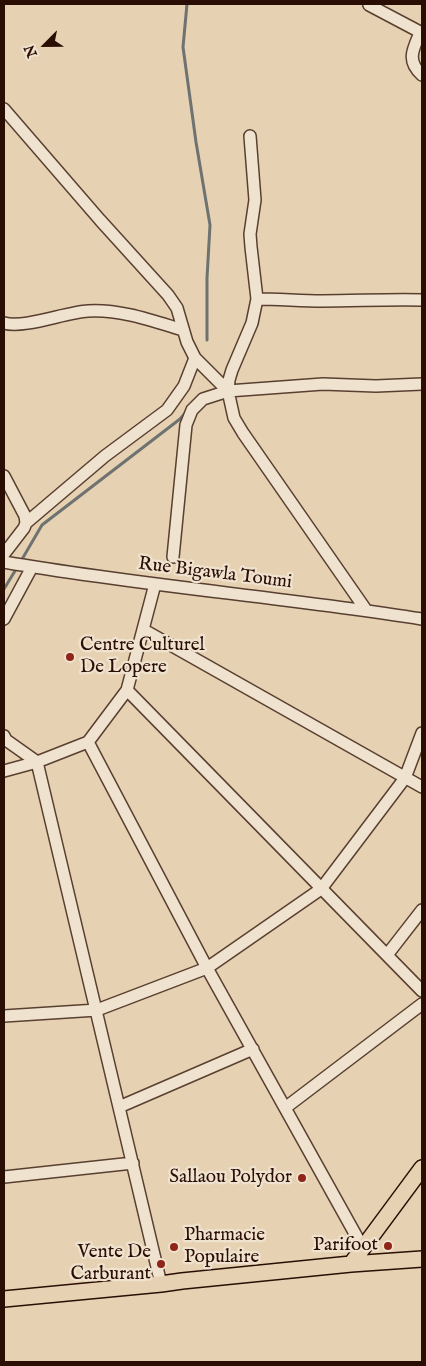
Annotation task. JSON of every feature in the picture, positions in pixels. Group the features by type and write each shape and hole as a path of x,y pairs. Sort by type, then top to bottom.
{"main road":[{"path":"351,1264 422,1168"},
{"path":"4,1298 351,1264 422,1259"}],"street":[{"path":"369,5 421,33 412,56 416,70 422,75"},
{"path":"4,109 168,295 177,308 186,342 196,358 228,391"},
{"path":"250,136 255,200 250,247 257,299 252,323 229,380 228,391 234,418 366,610"},
{"path":"257,299 321,301 422,300"},
{"path":"4,323 9,325 24,323 88,311 143,318 183,330"},
{"path":"4,554 26,523 105,456 167,410 184,386 196,358"},
{"path":"173,557 186,425 192,410 203,400 228,391 323,384 376,386 422,384"},
{"path":"4,476 25,516 26,523"},
{"name":"Rue Bigawla Toumi","path":"4,562 422,619"},
{"path":"4,619 28,566"},
{"path":"4,772 38,762 88,742 127,690 155,584"},
{"path":"144,630 422,787"},
{"path":"127,690 422,990"},
{"path":"4,1016 98,1010 207,968 321,889 405,778 422,733"},
{"path":"4,740 38,762 162,1284"},
{"path":"88,742 207,968 363,1248"},
{"path":"387,956 422,910"},
{"path":"285,1108 422,1004"},
{"path":"119,1107 252,1049"},
{"path":"4,1177 133,1163"}],"waterway":[{"path":"187,4 183,47 210,225 207,278 207,340"},
{"path":"21,561 42,525 180,419 187,411"},
{"path":"4,589 18,566"}],"place":[{"name":"Centre Culturel De Lopere","path":"70,657"},
{"name":"Sallaou Polydor","path":"302,1178"},
{"name":"Parifoot","path":"388,1246"},
{"name":"Pharmacie Populaire","path":"174,1247"},
{"name":"Vente De Carburant","path":"161,1264"}]}
